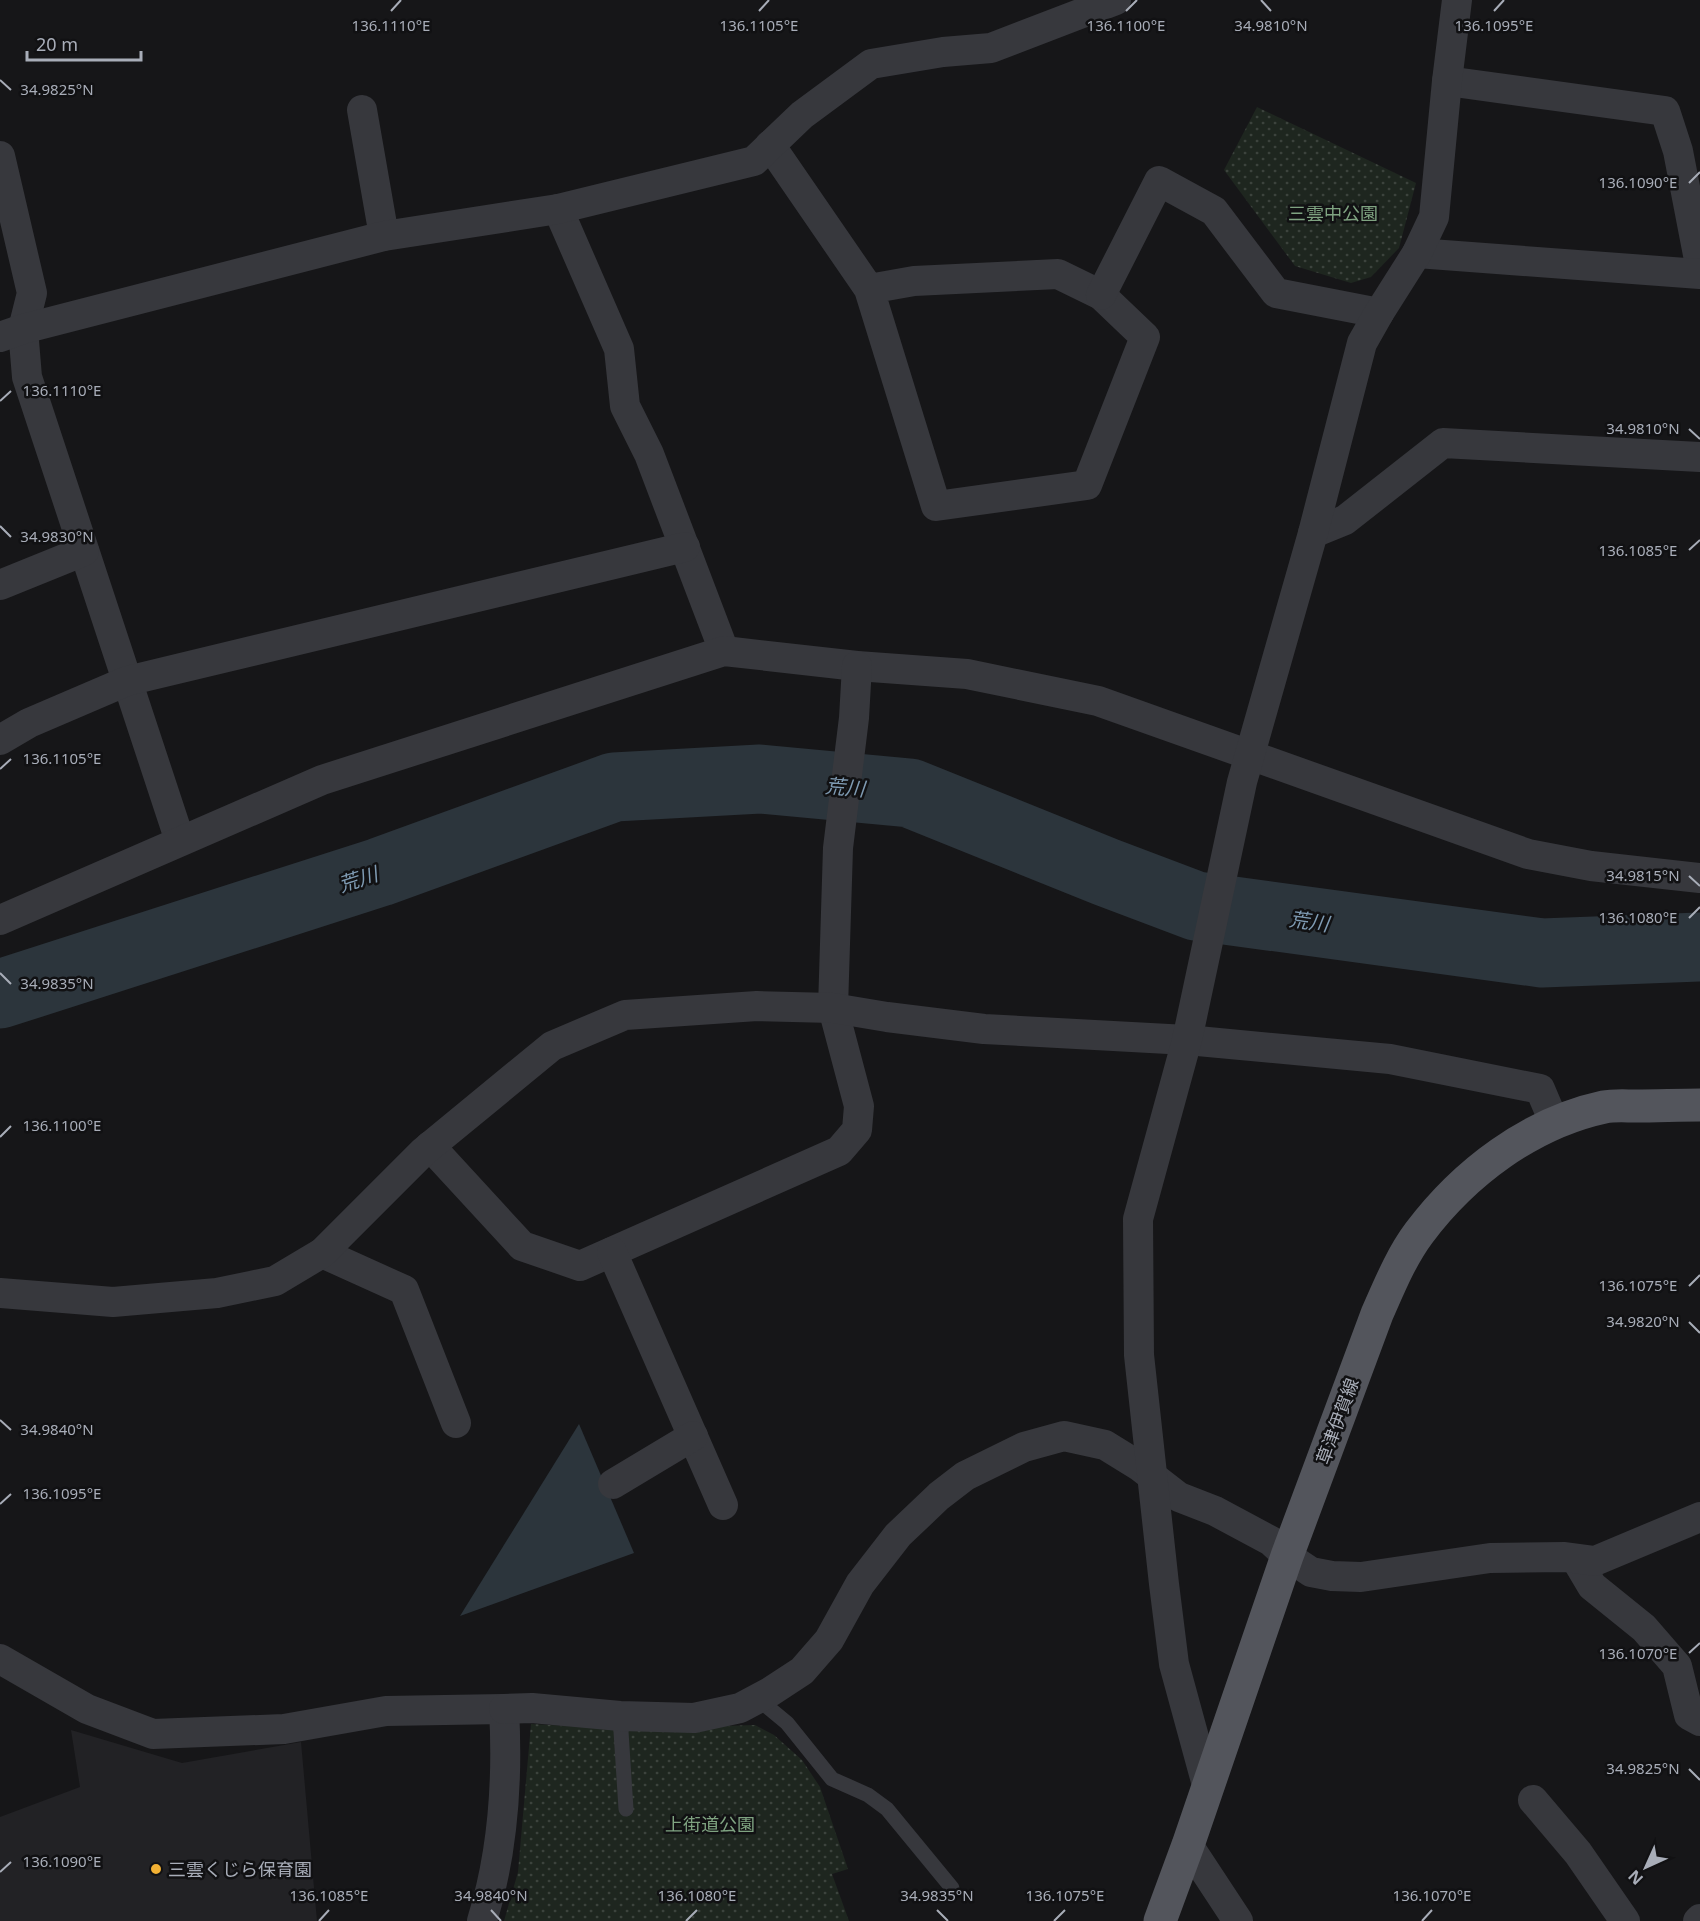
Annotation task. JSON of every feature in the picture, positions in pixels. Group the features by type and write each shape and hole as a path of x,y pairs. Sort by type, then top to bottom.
{"main road":[{"name":"草津伊賀線","path":"1160,1921 1287,1556 1377,1314 1390,1284 1418,1234 1452,1194 1529,1135 1554,1122 1606,1107 1700,1105"}],"street":[{"path":"11,333 384,236 558,209 754,161 802,115 872,64 943,52 991,48 1116,0"},
{"path":"1207,1785 1174,1664 1139,1355 1138,1219 1187,1040 1245,768 1313,533 1362,343 1378,313 1417,253 1434,217 1457,0"},
{"path":"1447,81 1665,111 1678,151 1700,265"},
{"path":"362,110 384,236"},
{"path":"770,145 869,289 936,506 1087,485 1145,337 1101,295 1058,274 914,281 869,289"},
{"path":"0,156 32,293 11,333 180,841"},
{"path":"1101,295 1159,181 1214,211 1276,293 1378,313"},
{"path":"558,209 619,349 625,406 649,454 724,651"},
{"path":"1417,253 1700,274"},
{"path":"1313,533 1345,520 1443,443 1700,457"},
{"path":"0,740 29,723 127,681 686,547"},
{"path":"0,585 84,551"},
{"path":"0,920 322,780 724,651 857,666 967,674 1098,701 1245,768 1528,854 1591,866 1700,879"},
{"path":"430,1146 522,1246 580,1266 839,1151 857,1130 859,1107 833,1008 838,848 854,718 857,666"},
{"path":"0,1293 113,1302 216,1293 275,1281 322,1253 430,1146 552,1046 625,1015 758,1006 833,1008 984,1029 1187,1040 1390,1059 1540,1089 1554,1122"},
{"path":"612,1252 723,1505"},
{"path":"322,1253 404,1290 456,1423"},
{"path":"614,1484 693,1436"},
{"path":"0,1659 87,1709 153,1734 284,1729 386,1711 532,1708 620,1716 694,1718 740,1708 802,1671 829,1640 860,1584 898,1535 939,1496 965,1476 1024,1448 1064,1436 1105,1445 1139,1466 1179,1497 1215,1511 1271,1541 1287,1556 1311,1572 1332,1576 1361,1577 1490,1558 1595,1561 1700,1517"},
{"path":"1576,1559 1592,1586 1644,1628 1677,1666 1689,1715 1700,1721"},
{"path":"482,1921 499,1848 506,1759 504,1709"},
{"path":"1533,1800 1578,1853 1625,1921"},
{"path":"1188,1845 1238,1921"}],"lane":[{"path":"758,1699 787,1722 832,1779 868,1794 887,1809 952,1888"},
{"path":"620,1716 626,1809"}],"shaded area":[{"path":"579,1424 634,1553 460,1616"},
{"name":"三雲くじら保育園","path":"71,1730 182,1763 301,1742 317,1921 0,1921 0,1817 80,1787"}],"green space":[{"name":"三雲中公園","path":"1257,107 1416,183 1399,248 1371,277 1351,283 1295,266 1224,170"},
{"name":"上街道公園","path":"531,1724 628,1729 755,1725 774,1735 802,1760 820,1787 848,1869 832,1874 849,1921 504,1921 518,1872"}],"waterway":[{"name":"荒川","path":"0,994 380,872 614,787 760,779 910,793 1196,906 1542,953 1700,947"}],"place":[{"name":"三雲くじら保育園","path":"156,1869"}]}
